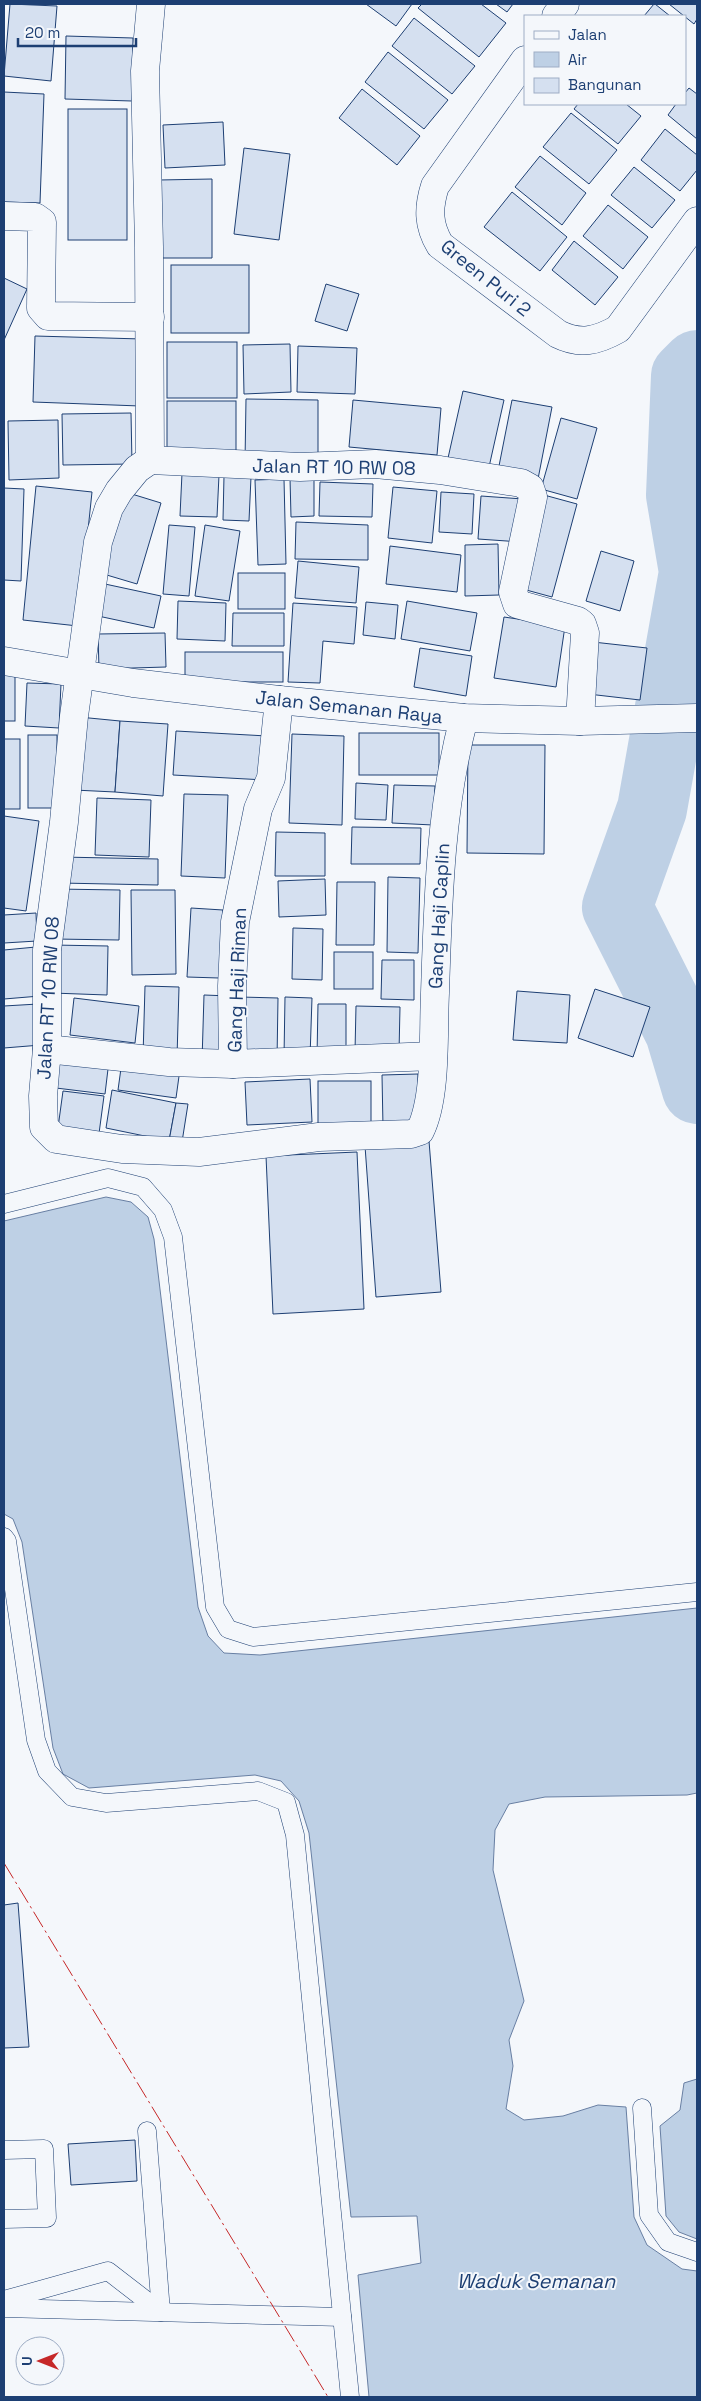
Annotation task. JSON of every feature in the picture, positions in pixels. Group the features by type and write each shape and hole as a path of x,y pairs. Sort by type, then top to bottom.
{"street":[{"path":"150,460 150,317 145,71 151,4"},
{"path":"557,15 565,4"},
{"name":"Green Puri 2","path":"524,61 435,186 430,201 430,217 433,232 440,245 558,334 571,340 588,342 603,338 618,329 697,220"},
{"path":"4,216 35,217 42,222 41,308 48,316 150,317"},
{"name":"Jalan RT 10 RW 08","path":"428,1116 420,1131 411,1134 319,1137 199,1152 122,1149 56,1138 44,1127 43,1096 47,1049 47,950 64,822 79,674 98,542 109,508 118,492 137,469 150,460 300,467 375,464 440,470 520,483 530,488 533,497 513,598 517,604 578,621 582,624 585,633 580,721"},
{"name":"Jalan Semanan Raya","path":"4,661 134,684 464,718 580,721 697,718"},
{"name":"Gang Haji Riman","path":"278,700 271,778 258,809 235,922 232,986 233,1064 433,1056"},
{"name":"Gang Haji Caplin","path":"428,1116 433,1056 443,828 454,758 464,718"},
{"path":"47,1049 169,1062 233,1064"}],"lane":[{"path":"4,1204 108,1178 143,1187 163,1210 173,1237 215,1607 228,1629 252,1637 697,1592"},
{"path":"4,1537 7,1541 36,1740 47,1771 72,1797 106,1803 258,1791 286,1802 296,1835 350,2397"},
{"path":"642,2108 649,2215 668,2242 697,2252"},
{"path":"4,2300 108,2271 161,2312 147,2131"},
{"path":"4,2150 44,2149 47,2218 4,2219"},
{"path":"4,2308 342,2317"}],"water":[{"name":"Waduk Semanan","path":"106,1197 131,1202 148,1217 154,1239 198,1607 208,1636 224,1653 260,1655 697,1608 697,1793 687,1795 545,1797 509,1804 495,1830 493,1870 524,2001 509,2040 513,2066 506,2109 524,2120 563,2116 598,2105 626,2107 634,2217 647,2245 682,2269 697,2271 697,2397 369,2397 358,2275 421,2263 417,2216 351,2217 309,1833 299,1801 281,1781 255,1775 89,1788 63,1774 53,1748 22,1542 13,1519 4,1514 4,1221"},
{"path":"697,2079 697,2239 679,2232 666,2216 660,2126 680,2110 684,2083"}],"building":[{"path":"10,4 57,6 51,81 4,76"},
{"path":"366,4 412,4 396,26"},
{"path":"422,4 481,4 506,23 479,57 418,8"},
{"path":"496,4 513,4 507,12"},
{"path":"655,4 669,15 645,15"},
{"path":"669,4 697,4 697,19 694,24 686,18 686,15 683,15"},
{"path":"414,18 475,66 452,94 392,46"},
{"path":"66,36 133,38 132,101 65,99"},
{"path":"388,52 448,100 424,129 365,82"},
{"path":"689,88 697,94 697,139 668,115 675,105 686,105 686,92"},
{"path":"362,89 420,136 397,165 339,118"},
{"path":"4,92 44,94 40,203 4,202"},
{"path":"577,105 627,105 641,116 618,144 574,109"},
{"path":"68,109 127,109 127,240 68,240"},
{"path":"571,113 617,150 589,184 543,147"},
{"path":"223,122 225,165 165,168 163,125"},
{"path":"665,129 697,155 697,170 680,191 641,160"},
{"path":"244,148 290,154 279,240 234,234"},
{"path":"540,156 586,193 562,225 515,187"},
{"path":"634,167 675,200 652,228 611,195"},
{"path":"212,179 212,258 159,258 159,180"},
{"path":"512,192 567,237 540,271 484,227"},
{"path":"608,205 648,237 623,269 583,236"},
{"path":"574,241 618,277 595,305 552,270"},
{"path":"171,265 249,265 249,333 171,333"},
{"path":"4,278 27,289 4,340"},
{"path":"326,284 359,294 347,331 315,321"},
{"path":"35,336 142,339 140,406 33,402"},
{"path":"167,342 237,342 237,398 167,398"},
{"path":"290,344 291,392 244,394 243,345"},
{"path":"298,346 357,348 355,394 297,392"},
{"path":"463,391 504,400 487,476 446,467"},
{"path":"246,399 318,400 318,463 245,462"},
{"path":"353,400 441,408 437,455 349,447"},
{"path":"512,400 552,407 538,479 498,471"},
{"path":"167,401 236,401 236,455 167,455"},
{"path":"131,413 132,464 63,465 62,414"},
{"path":"561,418 597,428 577,499 541,489"},
{"path":"58,420 59,478 9,480 8,421"},
{"path":"182,473 219,475 217,517 180,516"},
{"path":"224,476 251,477 249,521 223,520"},
{"path":"290,478 314,478 314,516 291,517"},
{"path":"284,479 286,564 258,565 255,480"},
{"path":"320,482 373,484 372,517 319,516"},
{"path":"36,486 92,492 78,626 23,620"},
{"path":"393,487 437,491 432,543 388,538"},
{"path":"4,488 24,489 21,581 4,580"},
{"path":"122,491 161,503 137,584 100,573"},
{"path":"441,492 474,494 472,534 439,532"},
{"path":"544,495 577,504 552,597 519,588"},
{"path":"481,496 523,499 521,542 478,539"},
{"path":"296,522 368,525 368,560 295,559"},
{"path":"169,525 195,527 189,596 163,594"},
{"path":"205,525 240,531 229,601 195,596"},
{"path":"498,544 499,595 465,596 465,545"},
{"path":"390,546 461,555 457,592 386,584"},
{"path":"601,551 634,561 620,611 586,601"},
{"path":"298,561 359,567 356,603 295,598"},
{"path":"238,573 285,573 285,609 238,609"},
{"path":"105,584 161,596 154,628 98,616"},
{"path":"178,601 226,603 225,641 177,639"},
{"path":"407,601 477,613 470,651 401,639"},
{"path":"366,602 398,605 395,639 363,635"},
{"path":"293,603 357,607 354,644 323,641 320,683 288,682"},
{"path":"233,613 284,613 284,646 232,646"},
{"path":"504,617 565,626 556,687 494,678"},
{"path":"165,633 166,667 99,669 98,634"},
{"path":"593,642 647,648 640,700 588,694"},
{"path":"420,648 472,656 466,696 414,687"},
{"path":"185,652 283,652 283,682 185,682"},
{"path":"4,671 15,671 15,721 4,721"},
{"path":"27,683 61,684 59,728 25,726"},
{"path":"79,717 120,721 115,792 74,790"},
{"path":"120,721 168,724 163,796 115,792"},
{"path":"176,731 267,736 265,780 173,775"},
{"path":"359,733 439,733 439,775 359,775"},
{"path":"292,734 344,736 342,825 289,823"},
{"path":"28,735 57,735 57,808 28,808"},
{"path":"4,739 20,739 20,809 4,809"},
{"path":"468,745 545,745 544,854 467,853"},
{"path":"356,783 388,785 386,820 355,819"},
{"path":"394,785 435,786 433,825 392,823"},
{"path":"184,794 228,795 225,878 181,876"},
{"path":"97,798 151,800 149,857 95,855"},
{"path":"4,816 39,821 26,911 4,908"},
{"path":"352,827 421,828 420,864 351,864"},
{"path":"276,832 325,833 325,876 275,876"},
{"path":"61,857 158,859 158,885 60,883"},
{"path":"388,877 420,878 418,953 387,952"},
{"path":"325,879 326,915 279,917 278,881"},
{"path":"337,882 375,882 374,945 336,945"},
{"path":"56,889 120,890 119,940 55,939"},
{"path":"131,890 175,890 176,974 132,975"},
{"path":"191,908 223,910 219,978 187,977"},
{"path":"36,913 37,941 4,943 4,915"},
{"path":"293,928 323,929 322,980 292,979"},
{"path":"53,945 108,946 107,995 52,993"},
{"path":"36,947 40,996 4,999 4,950"},
{"path":"334,952 373,952 373,989 334,989"},
{"path":"382,960 414,960 414,1000 381,999"},
{"path":"145,986 179,987 177,1058 143,1057"},
{"path":"595,989 650,1007 633,1057 578,1038"},
{"path":"517,991 570,995 567,1043 513,1040"},
{"path":"204,995 230,996 229,1062 202,1061"},
{"path":"240,997 278,998 277,1061 238,1060"},
{"path":"285,997 312,998 310,1058 284,1057"},
{"path":"74,998 139,1006 135,1043 70,1035"},
{"path":"38,1004 41,1045 4,1048 4,1006"},
{"path":"318,1004 346,1004 346,1057 317,1057"},
{"path":"356,1006 400,1007 399,1053 355,1052"},
{"path":"122,1061 180,1069 176,1098 118,1090"},
{"path":"59,1062 108,1069 105,1094 56,1088"},
{"path":"418,1074 418,1127 383,1127 382,1075"},
{"path":"310,1079 312,1122 247,1125 245,1082"},
{"path":"318,1081 371,1081 371,1129 318,1129"},
{"path":"112,1090 176,1103 169,1141 106,1128"},
{"path":"63,1091 104,1096 98,1141 57,1135"},
{"path":"176,1103 188,1104 182,1142 169,1141"},
{"path":"429,1141 441,1292 376,1297 365,1146"},
{"path":"357,1152 364,1309 273,1314 266,1156"},
{"path":"18,1903 29,2047 4,2048 4,1905"},
{"path":"135,2140 137,2181 71,2185 68,2144"}],"waterway":[{"path":"697,365 686,376 681,495 694,572 652,809 617,907 680,1032 697,1089"}],"power":[{"path":"4,1863 328,2397"}]}
